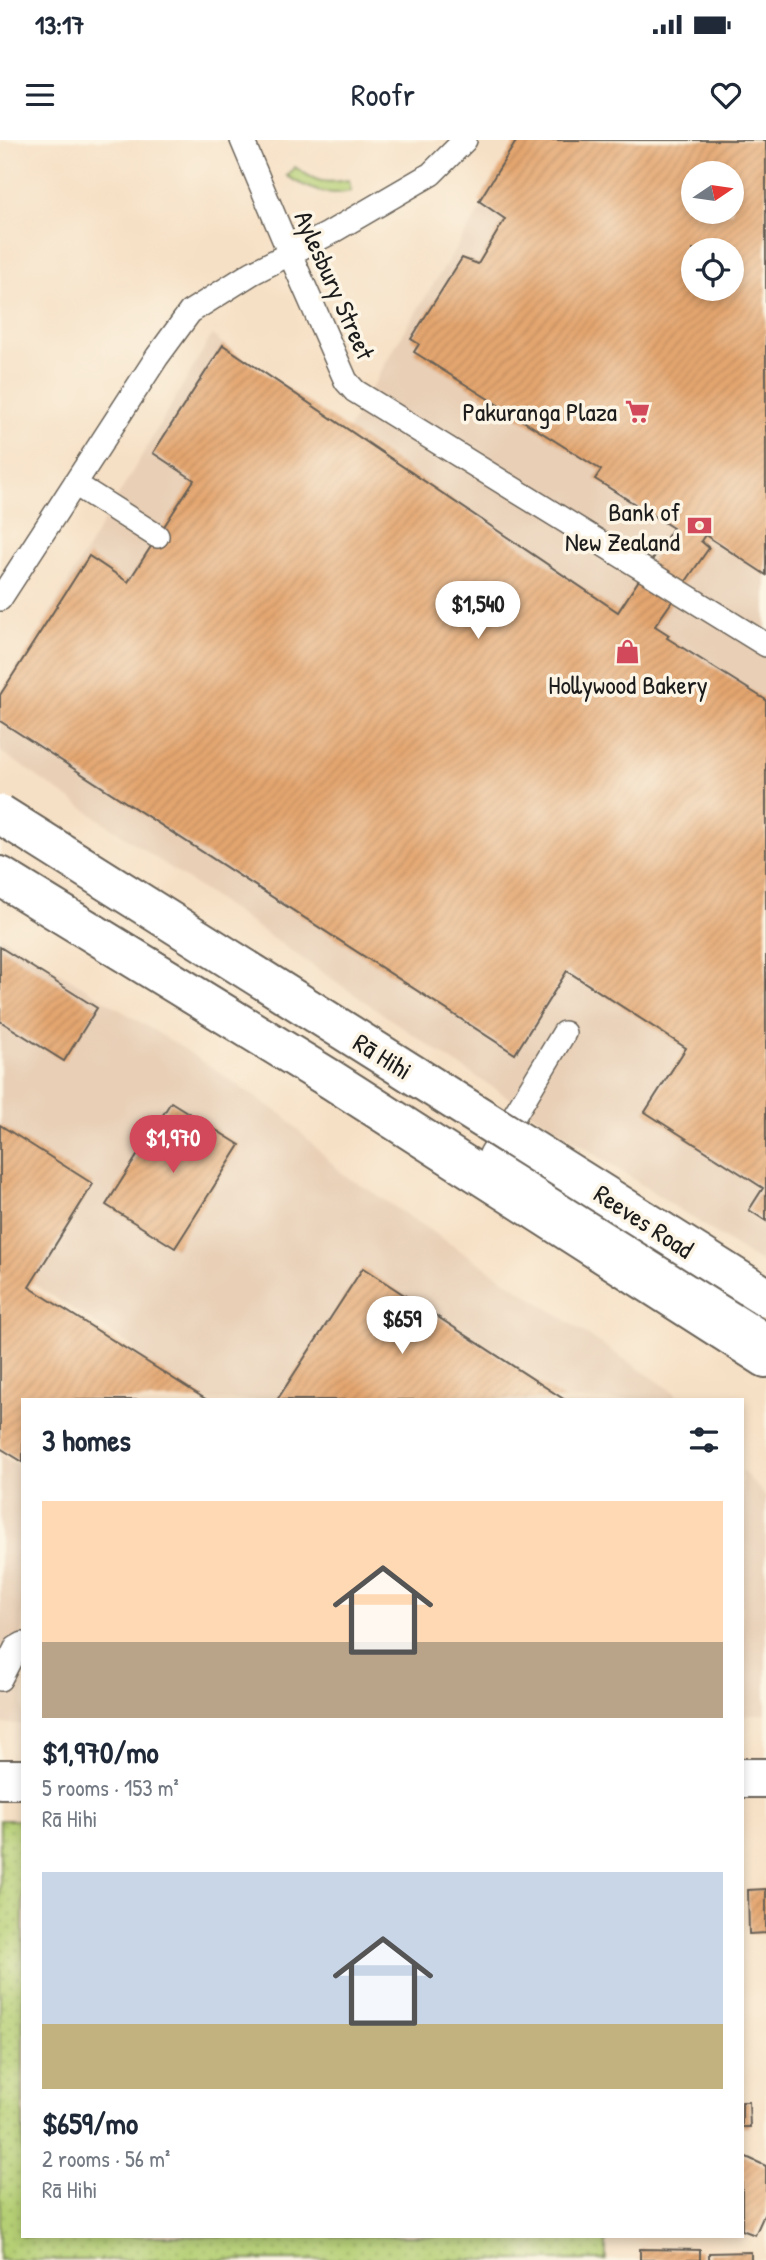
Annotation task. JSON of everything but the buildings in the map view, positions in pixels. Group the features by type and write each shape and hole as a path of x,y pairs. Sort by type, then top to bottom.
{"main road":[{"name":"Rā Hihi","path":"0,814 766,1297"},
{"name":"Rā Hihi","path":"0,876 332,1080 766,1358"},
{"path":"744,1778 766,1778"},
{"path":"0,1779 21,1779"}],"lane":[{"name":"Aylesbury Street","path":"243,140 346,381 355,391 766,645"},
{"path":"0,598 157,357 190,312 252,274 431,174 465,140"},
{"path":"75,484 157,536"},
{"name":"Reeves Road","path":"564,1033 491,1154 766,1335"},
{"path":"0,1679 16,1648 21,1645"}],"shaded area":[{"path":"524,140 766,140 766,1266 434,1049 0,751 0,699 212,335 343,439 398,341"},
{"path":"0,936 184,1049 284,1116 346,1177 674,1392 678,1398 104,1398 134,1348 0,1263"},
{"path":"0,1454 21,1468 21,1724 0,1724"},
{"path":"744,1472 766,1497 766,1714 744,1716"}],"green space":[{"path":"295,167 320,181 349,180 351,191 333,193 302,185 287,176"},
{"path":"0,1820 21,1820 21,2238 606,2238 606,2260 0,2260"}],"place":[{"name":"Pakuranga Plaza","path":"637,411"},
{"name":"Bank of New Zealand","path":"700,526"},
{"name":"Hollywood Bakery","path":"628,652"}]}
